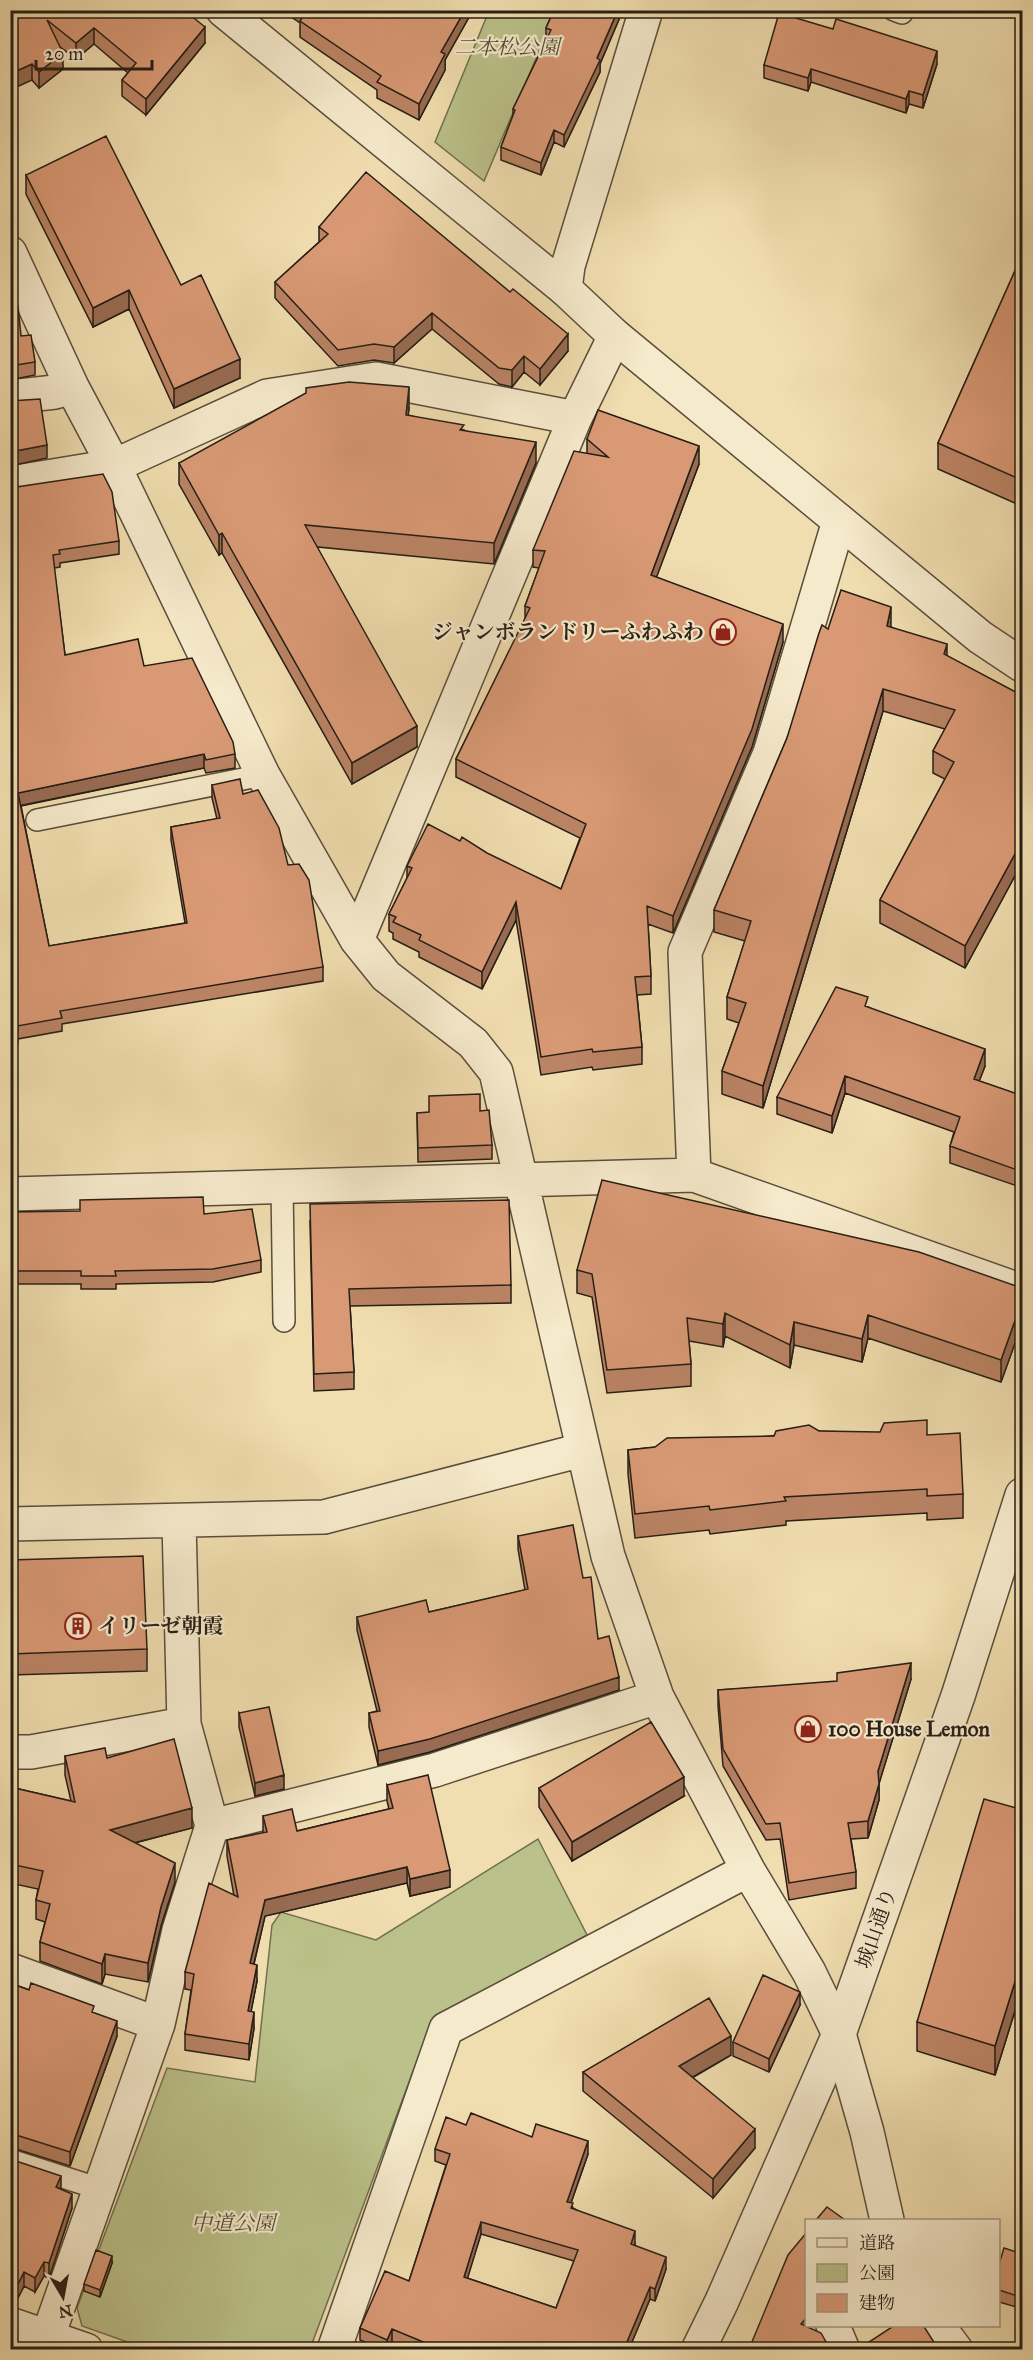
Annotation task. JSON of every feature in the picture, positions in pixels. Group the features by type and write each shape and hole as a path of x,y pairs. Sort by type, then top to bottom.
{"street":[{"path":"223,10 565,289 615,336 980,637 1023,665"},
{"path":"565,289 568,266 646,10"},
{"path":"10,253 72,387 114,466 263,775 357,940 386,976 473,1043 496,1072 608,1556 657,1697 748,1870 809,1971 839,2034 867,2132 887,2219"},
{"path":"357,940 574,418 615,336"},
{"path":"10,483 114,466 267,396 376,378 574,418"},
{"path":"10,397 55,392 72,387"},
{"path":"694,1175 685,952 770,753 839,521"},
{"path":"10,1194 520,1178 694,1175 1023,1291"},
{"path":"10,1524 324,1517 582,1450"},
{"name":"城山通り","path":"698,2349 722,2301 839,2034 958,1696 1023,1495"},
{"path":"46,2343 158,2024 179,1930 212,1826 184,1724 179,1522"},
{"path":"212,1826 435,1770 657,1697"},
{"path":"10,1752 32,1752 184,1724"},
{"path":"334,2349 446,2029 748,1870"},
{"path":"10,1970 158,2024"},
{"path":"10,2324 46,2343 86,2349"},
{"path":"834,2327 843,2349"},
{"path":"940,2327 956,2349"}],"lane":[{"path":"37,820 263,775"},
{"path":"282,1186 284,1321"},
{"path":"10,2160 100,2189"}],"green space":[{"name":"二本松公園","path":"489,11 556,11 484,181 435,142"},
{"name":"中道公園","path":"538,1839 587,1935 432,2020 310,2349 147,2349 82,2326 77,2308 167,2068 255,2082 272,1925 281,1912 376,1940"}],"building":[{"path":"10,10 184,10 205,27 146,99 122,80 136,63 94,28 76,43 47,20 63,53 39,72 32,64 10,74"},
{"path":"305,10 465,10 441,52 445,54 419,104 377,82 381,76 300,21"},
{"path":"554,10 618,10 597,58 600,60 564,135 554,130 541,163 501,147 515,110 513,109 551,30 546,28"},
{"path":"779,13 833,29 836,19 937,51 923,95 909,91 906,99 811,69 808,78 764,65"},
{"path":"106,136 181,285 201,275 240,359 174,389 129,290 93,308 26,175"},
{"path":"366,172 510,292 513,289 568,334 540,369 524,356 512,370 499,368 432,313 394,347 374,344 338,350 275,282 328,234 319,227"},
{"path":"1023,253 1023,442 1020,447 1023,448 1023,465 1017,478 938,443"},
{"path":"18,306 21,336 31,335 35,362 10,366 10,307"},
{"path":"349,382 409,387 406,415 464,425 460,430 536,442 494,543 305,525 417,726 352,763 222,533 219,535 179,463 306,393 306,388"},
{"path":"40,399 47,445 10,452 10,401"},
{"path":"598,410 699,446 651,575 783,624 752,729 673,916 647,906 651,976 635,977 642,1047 593,1052 592,1049 541,1057 516,902 482,972 419,940 421,935 393,922 396,917 389,914 412,868 407,866 428,824 460,841 462,837 487,853 561,889 586,824 456,759 530,608 525,606 545,551 533,550 574,451 608,457 587,439"},
{"path":"103,474 112,492 119,541 59,550 60,554 53,555 65,655 138,639 144,666 192,658 233,742 235,754 206,760 204,754 18,793 49,946 187,923 171,827 220,818 212,785 240,779 243,794 258,790 279,828 288,865 299,864 309,880 323,967 60,1011 62,1018 17,1026 18,1030 10,1031 10,488"},
{"path":"841,590 891,607 887,626 947,644 944,654 1023,696 1023,839 965,946 880,900 954,762 933,751 955,710 883,689 763,1086 722,1071 746,1003 727,997 751,921 714,910 787,738 822,625 828,629"},
{"path":"836,987 868,997 865,1006 985,1049 974,1079 1023,1096 1023,1172 950,1146 960,1117 845,1076 832,1116 777,1097"},
{"path":"480,1094 480,1111 489,1110 492,1145 418,1148 417,1113 429,1112 429,1096"},
{"path":"602,1180 919,1252 1016,1286 1023,1286 1023,1298 1001,1360 868,1315 862,1339 794,1322 790,1345 725,1313 723,1324 687,1318 691,1364 607,1370 592,1274 577,1270"},
{"path":"203,1197 204,1214 252,1209 261,1260 213,1269 115,1271 116,1276 81,1276 81,1271 10,1271 10,1212 80,1211 80,1200"},
{"path":"509,1200 511,1285 349,1289 354,1372 314,1374 310,1204"},
{"path":"927,1420 927,1435 960,1433 963,1494 927,1496 927,1489 784,1497 786,1501 710,1510 709,1506 635,1514 628,1450 655,1447 667,1438 774,1436 776,1431 809,1425 819,1431 880,1432 884,1423"},
{"path":"573,1525 583,1578 591,1577 598,1639 609,1636 619,1677 430,1739 378,1751 369,1713 380,1711 357,1617 426,1600 429,1612 528,1589 518,1536"},
{"name":"イリーゼ朝霞","path":"143,1556 147,1649 10,1654 10,1560"},
{"path":"911,1663 878,1771 879,1784 868,1821 848,1823 856,1872 789,1883 780,1823 766,1824 723,1749 718,1690 837,1681 837,1673"},
{"path":"269,1707 284,1775 255,1783 239,1713"},
{"path":"651,1722 684,1777 572,1842 539,1788"},
{"path":"174,1739 192,1808 110,1830 175,1863 161,1907 148,1963 105,1954 102,1964 40,1942 50,1904 36,1900 43,1871 10,1864 10,1787 75,1802 65,1756 105,1748 107,1758"},
{"path":"428,1775 450,1870 410,1879 407,1867 265,1900 250,1963 257,1965 248,2011 254,2012 249,2044 185,2034 194,1974 185,1972 209,1883 238,1897 227,1840 267,1832 263,1816 292,1809 297,1831 393,1808 387,1785"},
{"path":"984,1799 1023,1810 1023,1956 995,2046 917,2022"},
{"path":"763,1975 800,1992 769,2059 733,2042"},
{"path":"10,1983 29,1990 31,1983 94,2006 92,2012 117,2021 70,2152 10,2134"},
{"path":"709,1998 731,2036 679,2066 755,2129 713,2179 583,2072"},
{"path":"471,2113 532,2137 536,2124 588,2141 567,2202 573,2203 571,2208 635,2231 631,2244 666,2257 655,2289 650,2287 624,2349 440,2349 392,2329 387,2340 360,2328 385,2271 409,2281 450,2154 435,2149 446,2117 466,2125","holes":["481,2222 578,2250 556,2308 464,2277"]},
{"path":"10,2159 61,2176 56,2187 72,2194 49,2263 44,2262 35,2278 24,2272 17,2286 10,2282"},
{"path":"827,2207 844,2219 817,2219"},
{"path":"805,2234 805,2319 801,2324 821,2333 830,2349 749,2349 788,2255"},
{"path":"1004,2248 1023,2254 1023,2298 1000,2290 1000,2261"},
{"path":"96,2250 112,2256 100,2290 84,2284"},
{"path":"892,2327 924,2327 937,2347 933,2349 873,2349 869,2342"}],"place":[{"name":"ジャンボランドリーふわふわ","path":"723,632"},
{"name":"イリーゼ朝霞","path":"78,1626"},
{"name":"100 House Lemon","path":"808,1729"}]}
